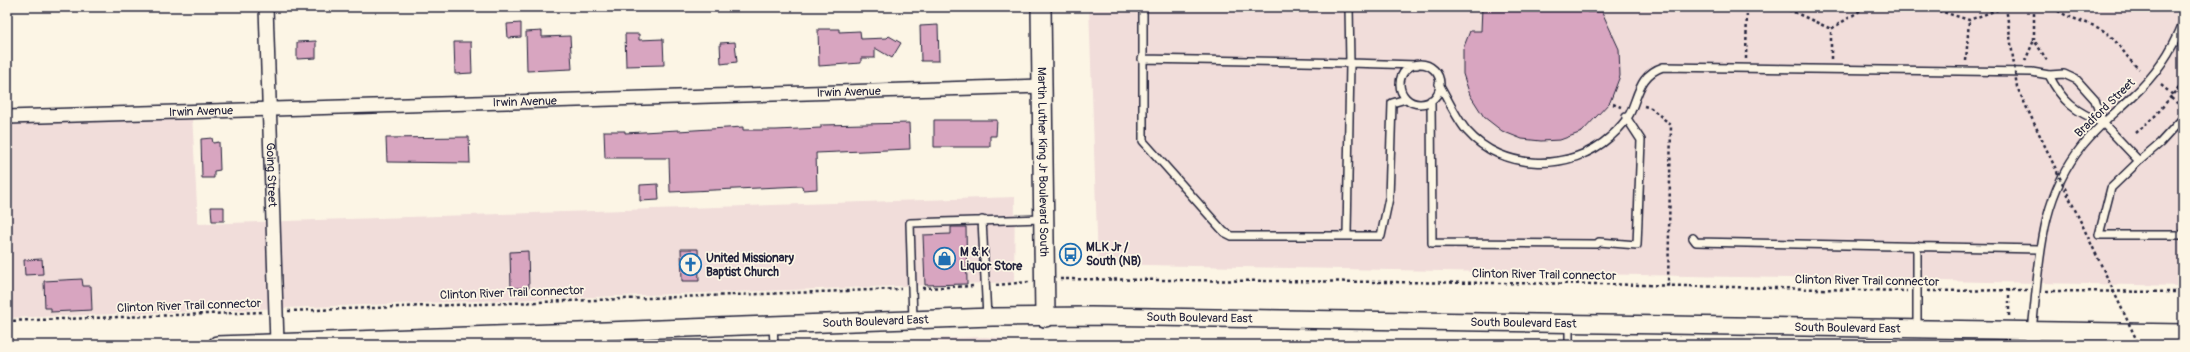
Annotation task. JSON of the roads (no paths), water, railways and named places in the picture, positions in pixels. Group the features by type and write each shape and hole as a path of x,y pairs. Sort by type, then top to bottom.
{"main road":[{"name":"Martin Luther King Jr Boulevard South","path":"1041,7 1045,317"}],"street":[{"name":"Going Street","path":"266,7 277,343"},
{"name":"Irwin Avenue","path":"7,117 1042,86"},
{"name":"South Boulevard East","path":"217,345 499,340 773,325 1045,317 1916,329 2032,338 2183,333"}],"lane":[{"path":"1143,7 1143,141 1224,232 1232,236 1381,236 1389,198 1392,103 1406,99 1418,104 1431,100"},
{"path":"1344,236 1347,231 1350,62 1349,7"},
{"name":"Bradford Street","path":"2032,338 2040,249 2046,218 2060,181 2081,147 2103,123 2151,77 2168,54 2183,22"},
{"path":"1142,59 1350,62 1417,64 1430,67 1438,77 1439,84 1438,90 1431,100 1432,243 1597,244 1599,242 1637,245 1641,140 1626,117"},
{"path":"1406,99 1400,88 1400,81 1406,70 1417,64"},
{"path":"1439,84 1467,131 1488,149 1514,160 1542,164 1568,159 1589,152 1610,136 1631,110 1642,81 1650,73 1663,67 2032,72 2049,75 2064,74 2077,80 2095,100 2103,123 2139,161"},
{"path":"2049,75 2062,96 2080,114 2103,123"},
{"path":"2183,118 2160,143 2111,188 2099,234 2183,235"},
{"path":"913,320 910,223 1043,219"},
{"path":"982,220 987,318"},
{"path":"1693,238 1696,242 2040,249"},
{"path":"1916,329 1917,246"},
{"path":"1569,345 1570,324"},
{"path":"773,325 774,345"}],"place":[{"name":"MLK Jr / South (NB)","path":"1071,254"},
{"name":"M & K Liquor Store","path":"945,259"},
{"name":"United Missionary Baptist Church","path":"690,265"}]}
